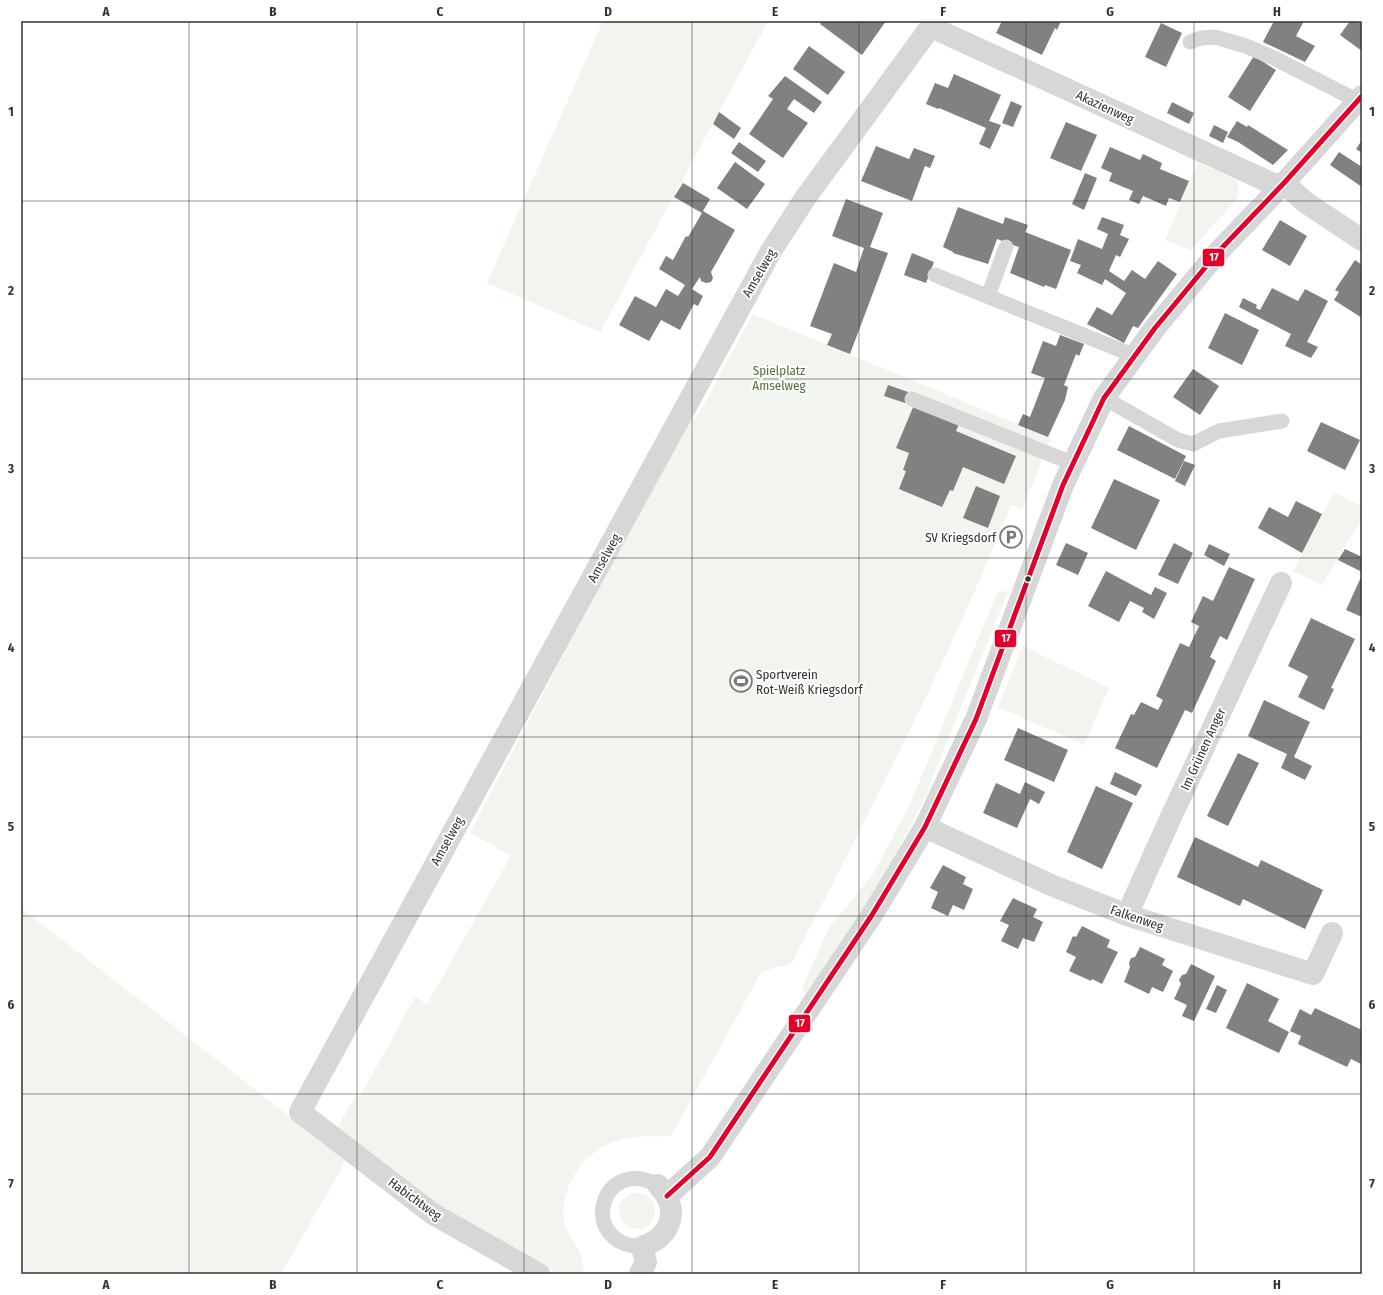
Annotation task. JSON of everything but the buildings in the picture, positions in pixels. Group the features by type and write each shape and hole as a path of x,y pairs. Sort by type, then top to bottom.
{"street":[{"name":"Akazienweg","path":"933,24 1282,185 1362,240"},
{"name":"Amselweg","path":"300,1112 771,251 806,197 933,24"},
{"path":"640,1274 646,1262 642,1247 661,1237 668,1228 671,1217 671,1206 663,1190 710,1157 872,915 926,827 976,719 1072,463 1104,398 1155,328 1218,252 1282,185 1360,99"},
{"name":"Im Grünen Anger","path":"1127,916 1170,819 1281,583"},
{"name":"Falkenweg","path":"926,827 1051,885 1127,916 1313,974 1332,933"},
{"name":"Habichtweg","path":"300,1112 433,1214 539,1274"}],"lane":[{"path":"1190,42 1200,38 1215,37 1246,46 1360,99"},
{"path":"988,296 1006,247"},
{"path":"935,275 1135,356"},
{"path":"1104,398 1178,440 1193,444 1219,431 1282,421"},
{"path":"912,399 1072,463"},
{"path":"642,1247 628,1246 616,1240 607,1230 602,1217 603,1203 609,1191 620,1182 632,1178 646,1178 663,1190"}],"green space":[{"path":"603,21 768,21 600,332 487,283"},
{"path":"1198,162 1236,180 1239,189 1236,200 1191,250 1165,240"},
{"name":"Sportverein Rot-Weiß Kriegsdorf","path":"753,314 1051,438 1022,509 1011,505 961,622 907,737 791,964 762,971 671,1136 635,1137 610,1143 598,1150 578,1169 566,1194 564,1221 567,1231 580,1254 583,1262 584,1274 559,1274 441,1207 337,1128 356,1096 360,1097 415,997 427,1004 511,856 470,832 687,421 697,417"},
{"path":"1334,492 1362,507 1362,518 1322,585 1293,571"},
{"path":"1003,591 1008,592 921,806 868,901 821,976 807,994 801,990 830,926 872,876 911,802 997,593"},
{"path":"1023,646 1109,688 1084,745 998,707"},
{"path":"21,908 346,1160 281,1274 21,1274"},
{"path":"641,1193 650,1198 654,1204 654,1218 650,1224 641,1229 633,1229 624,1224 620,1218 619,1207 624,1198 630,1194"}],"transit line":[{"name":"17","path":"667,1196 710,1157 872,915 925,827 976,719 1063,485 1104,398 1155,328 1218,252 1284,183 1362,96"}],"place":[{"name":"SV Kriegsdorf","path":"1011,537"},
{"name":"Sportverein Rot-Weiß Kriegsdorf","path":"741,681"}],"park label":[{"name":"Spielplatz Amselweg","path":"779,378"}]}
